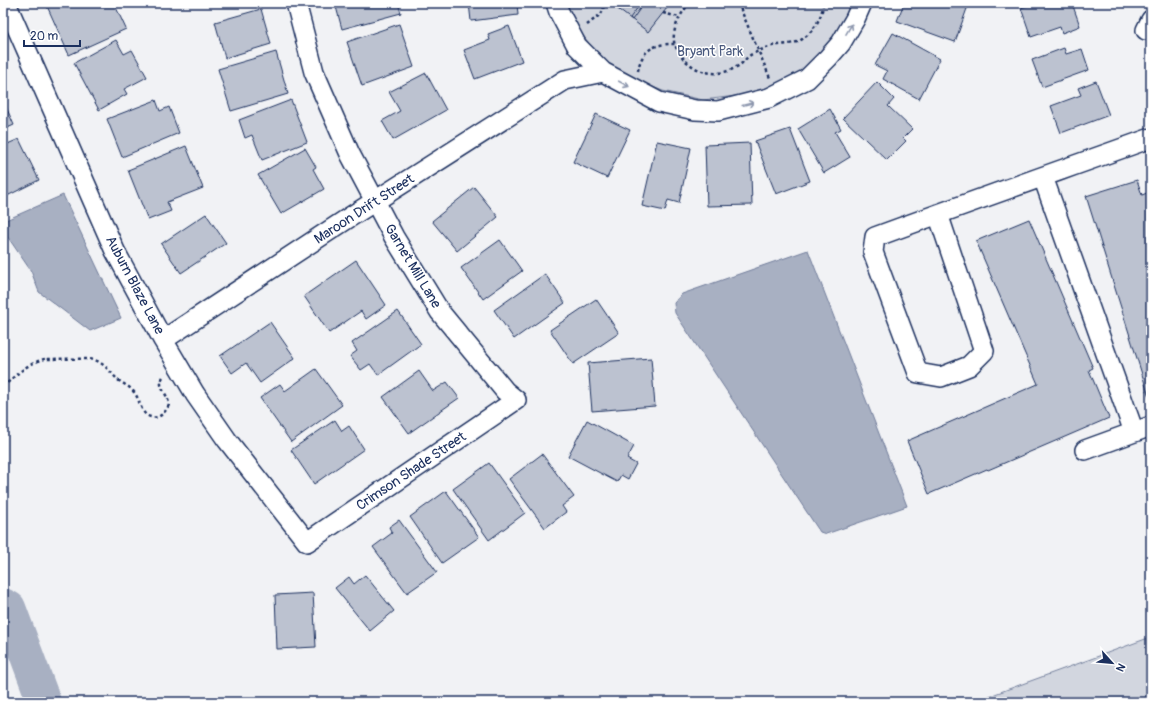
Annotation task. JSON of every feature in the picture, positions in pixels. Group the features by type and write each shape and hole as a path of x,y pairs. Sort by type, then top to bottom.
{"street":[{"name":"Auburn Blaze Lane","path":"6,3 115,251 164,340 195,394 226,440 307,542"},
{"name":"Garnet Mill Lane","path":"296,3 314,72 350,154 394,237 440,312 505,390 516,400"},
{"path":"556,3 559,12 577,46 603,72 659,102 695,110 718,111 769,98 807,79 841,43 855,19 862,3"},
{"path":"565,80 575,59 577,46"},
{"path":"565,80 603,72"},
{"name":"Maroon Drift Street","path":"164,340 375,201 565,80"},
{"path":"938,214 984,351 969,366 941,377 918,373 873,252 875,237 938,214 1043,178 1151,138"},
{"path":"1043,178 1143,429 1085,450"},
{"name":"Crimson Shade Street","path":"307,542 516,400"}],"path":[{"path":"584,26 601,14 604,9 603,3 612,5"},
{"path":"690,3 679,17 675,35 675,44 686,61 693,67 703,72 712,73 720,73 730,70 758,51 772,46 796,42 803,38 811,31 819,19 823,3"},
{"path":"693,3 709,5 724,3"},
{"path":"738,3 771,82"},
{"path":"663,13 679,17"},
{"path":"637,75 640,62 650,49 658,45 675,44"},
{"path":"3,387 23,370 44,359 94,360 102,364 119,380 127,385 139,398 143,412 147,416 153,418 164,414 169,405 167,396 160,386 160,381 164,376"}],"green space":[{"name":"Bryant Park","path":"567,3 851,3 849,12 821,55 789,82 768,92 703,100 663,91 627,77 603,61 574,24"},
{"path":"1151,637 1151,702 973,702"}],"water":[{"path":"63,195 121,318 90,331 39,292 31,271 3,230 6,220"},
{"path":"808,250 907,506 826,534 820,532 675,313 674,303 682,294"}],"building":[{"path":"53,3 114,3 126,29 69,55 47,6"},
{"path":"335,3 398,3 401,13 342,29"},
{"path":"469,3 517,3 518,15 471,21"},
{"path":"609,3 622,3 617,9"},
{"path":"617,3 644,3 632,20 615,7"},
{"path":"641,3 658,3 667,8 648,32 630,18"},
{"path":"904,3 969,3 955,42 897,21"},
{"path":"1035,3 1072,3 1080,26 1062,33 1060,27 1031,37 1021,8"},
{"path":"261,9 271,44 225,58 215,22"},
{"path":"399,24 414,67 362,86 347,42"},
{"path":"509,26 522,61 475,79 464,50 490,40 488,34"},
{"path":"893,33 940,59 919,99 883,79 887,71 875,65"},
{"path":"116,40 124,54 132,50 147,77 124,89 127,94 99,110 74,63"},
{"path":"1064,48 1066,54 1082,49 1089,70 1042,87 1032,60"},
{"path":"276,52 288,94 231,111 218,69"},
{"path":"426,73 446,110 393,140 382,121 400,111 389,92"},
{"path":"1096,81 1109,115 1061,133 1051,106 1081,95 1078,88"},
{"path":"877,82 894,99 888,106 912,129 903,138 906,141 887,160 843,118"},
{"path":"3,100 14,125 3,130"},
{"path":"156,100 160,111 169,107 179,133 122,157 107,119"},
{"path":"291,100 307,142 262,160 252,135 245,138 239,120"},
{"path":"830,109 841,129 835,132 850,157 824,173 798,129"},
{"path":"596,114 630,130 607,178 573,162"},
{"path":"790,129 810,181 776,194 755,141"},
{"path":"19,139 39,180 3,198 3,146"},
{"path":"657,141 691,148 679,203 668,200 665,211 642,206"},
{"path":"750,143 752,205 707,206 705,145"},
{"path":"186,146 203,188 167,202 171,211 148,220 128,170"},
{"path":"305,148 316,167 313,169 324,189 281,214 258,175"},
{"path":"1137,180 1142,195 1147,193 1151,207 1151,403 1086,196"},
{"path":"474,187 498,217 457,251 432,221"},
{"path":"206,214 226,243 181,273 161,244"},
{"path":"1029,219 1093,368 1089,370 1109,418 929,494 907,441 1038,384 976,241"},
{"path":"500,240 522,271 483,299 461,268"},
{"path":"356,260 386,305 366,319 361,311 329,333 304,296"},
{"path":"545,274 565,303 514,339 494,310"},
{"path":"596,299 619,333 573,364 550,330"},
{"path":"398,311 421,344 378,375 370,364 361,370 350,356 357,351 352,343"},
{"path":"270,322 295,358 260,383 246,363 232,373 220,356"},
{"path":"651,358 655,406 592,411 588,363"},
{"path":"316,369 342,405 291,442 260,398 280,384 285,391"},
{"path":"419,371 433,391 447,382 459,398 409,433 383,397"},
{"path":"335,420 342,431 349,426 364,449 314,484 291,450"},
{"path":"587,420 634,446 627,459 636,464 628,479 621,475 617,482 568,456"},
{"path":"542,454 574,497 562,506 566,512 545,528 509,479"},
{"path":"489,463 525,513 489,540 453,489"},
{"path":"446,491 479,537 442,563 410,517"},
{"path":"399,520 437,572 407,593 373,547 392,533 389,527"},
{"path":"365,575 394,611 370,631 335,588 349,577 354,584"},
{"path":"313,593 316,647 277,649 275,595"}],"waterway":[{"path":"3,605 9,608 44,702"}]}
